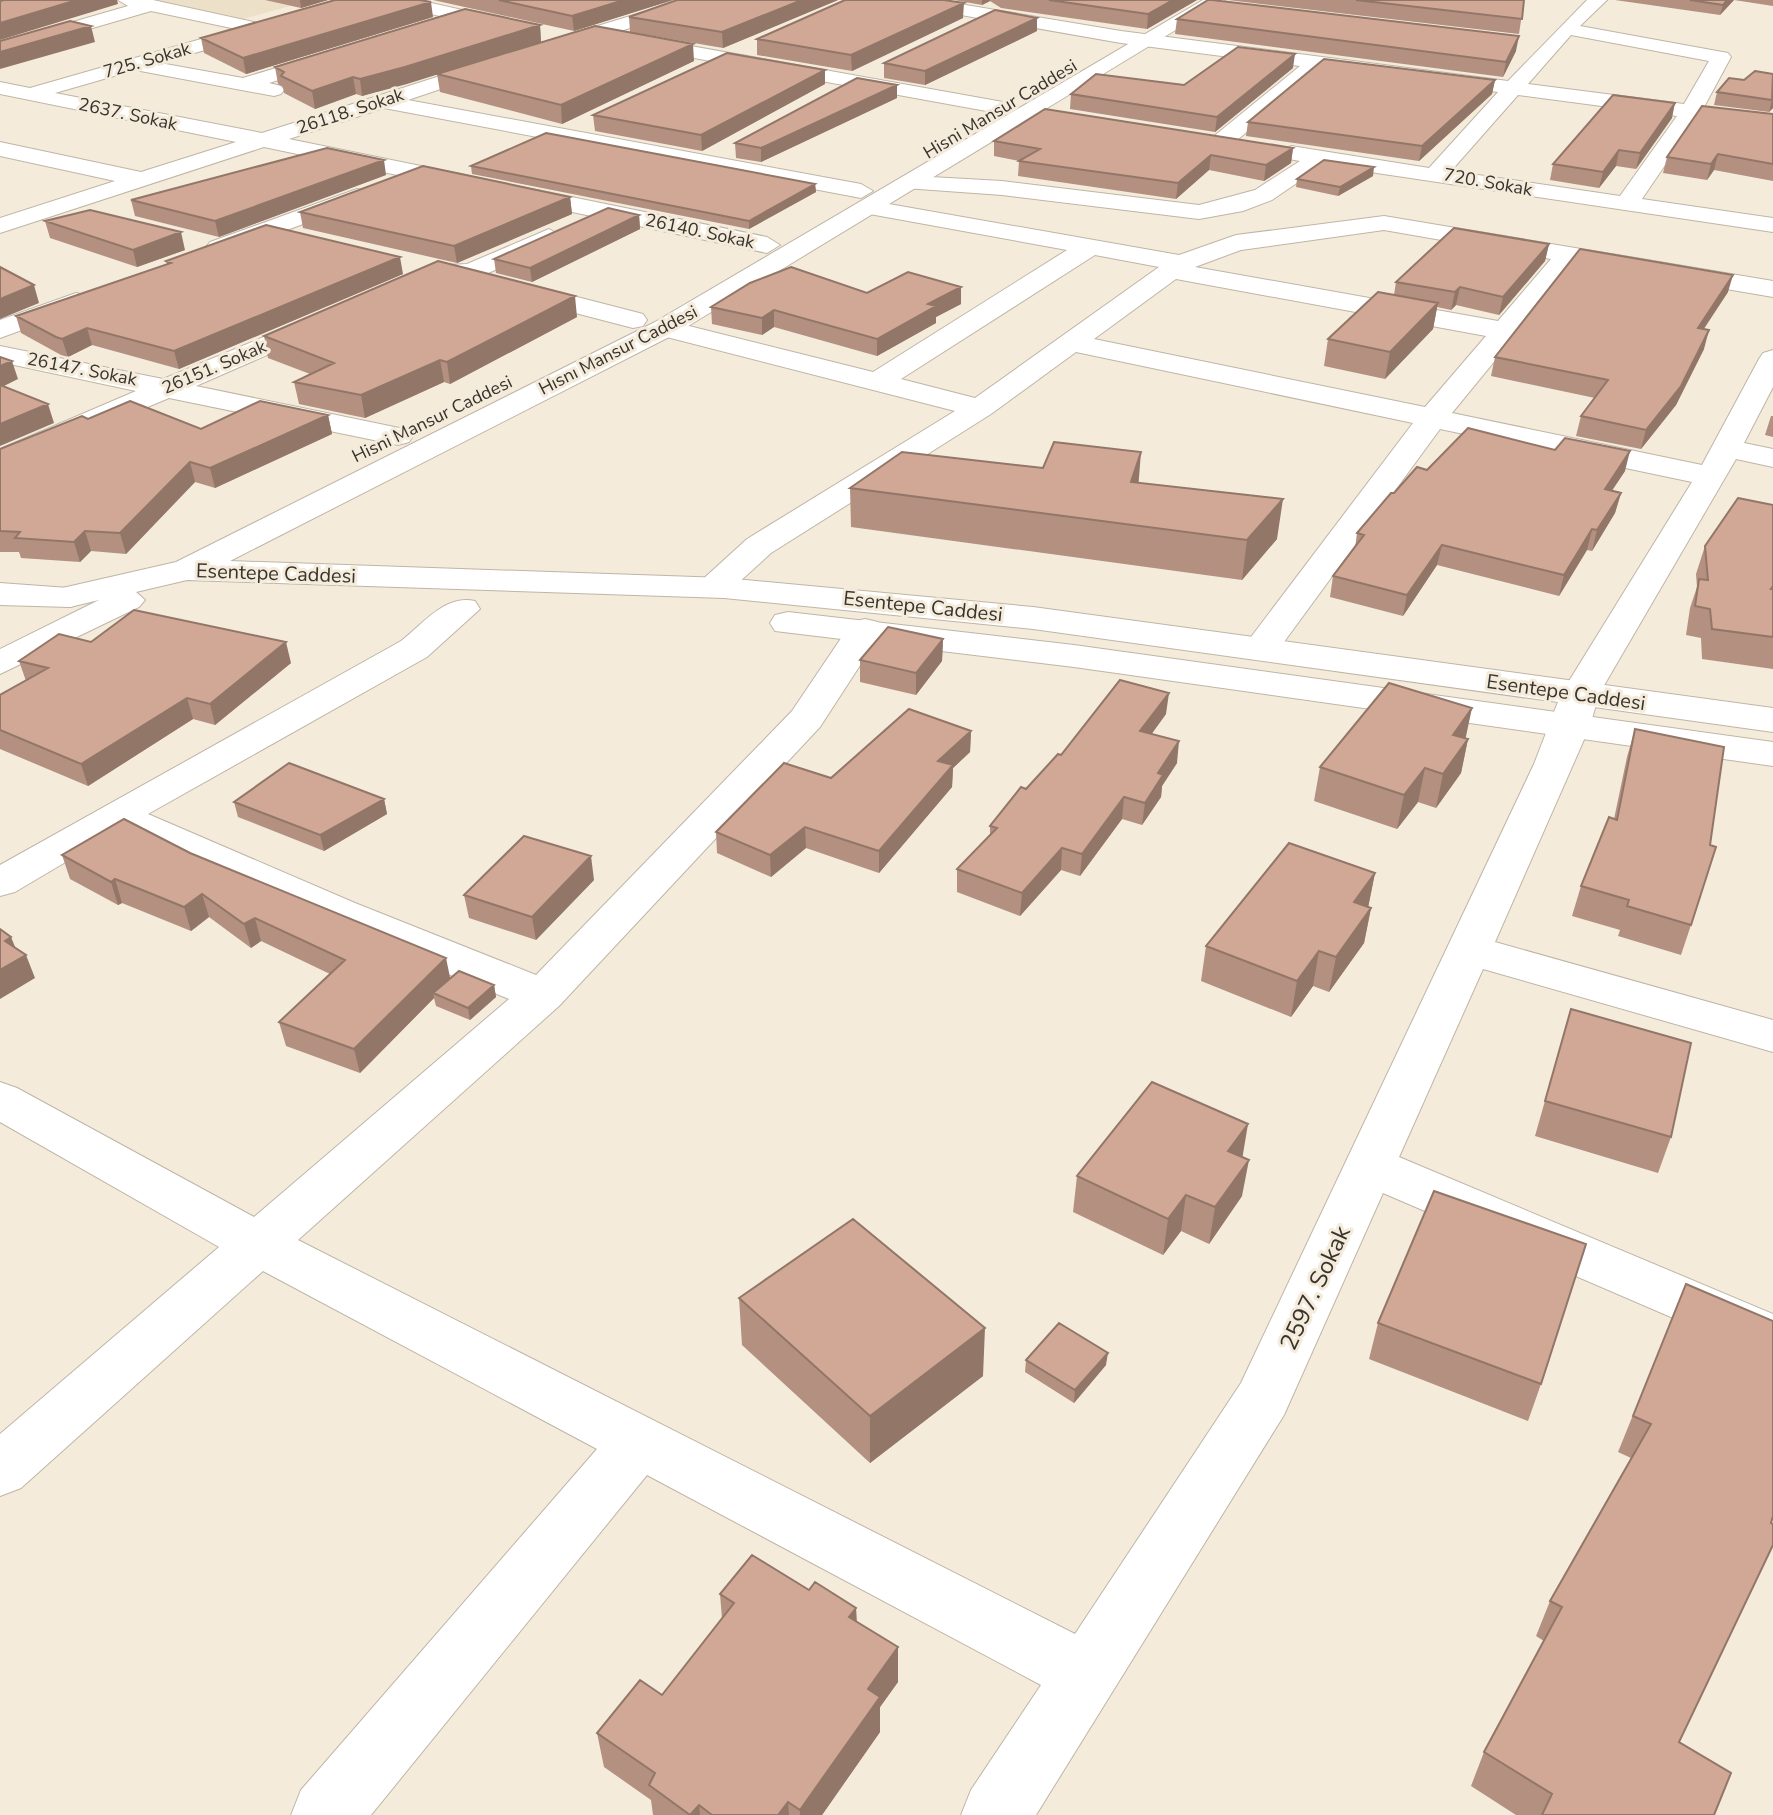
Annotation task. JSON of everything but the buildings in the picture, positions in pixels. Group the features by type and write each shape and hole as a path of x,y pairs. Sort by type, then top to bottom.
{"street":[{"path":"127,0 256,28"},
{"name":"725. Sokak","path":"28,94 359,0"},
{"path":"394,0 534,31 724,58 1070,118"},
{"name":"26118. Sokak","path":"0,226 370,104 702,0"},
{"path":"904,0 1134,38 1773,122"},
{"path":"984,14 1011,0"},
{"name":"720. Sokak","path":"1435,176 1550,46 1598,0"},
{"name":"Hısnı Mansur Caddesi","path":"0,663 133,597 180,558 271,526 665,328 866,200 913,183 1014,110 1134,38 1211,4"},
{"path":"0,49 150,5"},
{"path":"960,31 987,18 984,14"},
{"path":"420,30 463,17"},
{"path":"1566,29 1721,57 1691,111 1626,204"},
{"path":"697,71 766,41"},
{"path":"1519,43 1550,46"},
{"path":"245,84 361,48"},
{"path":"1319,61 1213,140 1435,176"},
{"path":"134,64 309,97 562,135 705,162 1176,266 1506,331"},
{"path":"827,96 881,69"},
{"name":"2637. Sokak","path":"0,88 256,141"},
{"name":"Hisni Mansur Caddesi","path":"201,532 633,320 767,245 866,200 1014,110"},
{"path":"562,135 589,122"},
{"name":"26140. Sokak","path":"256,141 423,172 767,245"},
{"path":"705,162 732,147"},
{"path":"0,149 140,179"},
{"path":"913,183 1002,188 1199,212 1228,209 1274,191 1291,183 1318,157"},
{"path":"189,249 218,247 423,172"},
{"path":"1384,223 1435,176"},
{"name":"720. Sokak","path":"1435,176 1773,225"},
{"path":"59,207 102,218"},
{"path":"396,289 448,272 475,270 606,211"},
{"path":"714,587 759,546 980,408 1176,266 1236,243 1384,223 1773,289"},
{"path":"265,230 309,240"},
{"path":"879,381 1090,247"},
{"path":"1260,649 1433,417 1569,254"},
{"path":"395,261 633,320"},
{"path":"0,330 102,291"},
{"name":"26151. Sokak","path":"0,460 339,313"},
{"path":"665,328 980,408"},
{"path":"1068,342 1433,417 1715,485 1773,458"},
{"name":"26147. Sokak","path":"0,354 169,386 398,436"},
{"name":"2597. Sokak","path":"996,1815 1263,1398 1372,1167 1575,710 1715,485 1773,359"},
{"path":"0,883 414,649 452,593 280,557 264,548 271,526"},
{"name":"Esentepe Caddesi","path":"7,609 70,596 180,558 452,593 865,630 1575,710 1773,720"},
{"name":"Esentepe Caddesi","path":"70,596 714,587 929,606 1260,649 1575,710 1773,754"},
{"path":"0,1470 543,995 806,719 865,630"},
{"path":"116,815 339,913 543,995"},
{"path":"1470,950 1773,1036"},
{"path":"0,1100 256,1243 1086,1674"},
{"path":"1372,1167 1773,1338"},
{"path":"326,1815 639,1442"}],"shaded area":[{"path":"157,0 312,0 243,19"}]}
